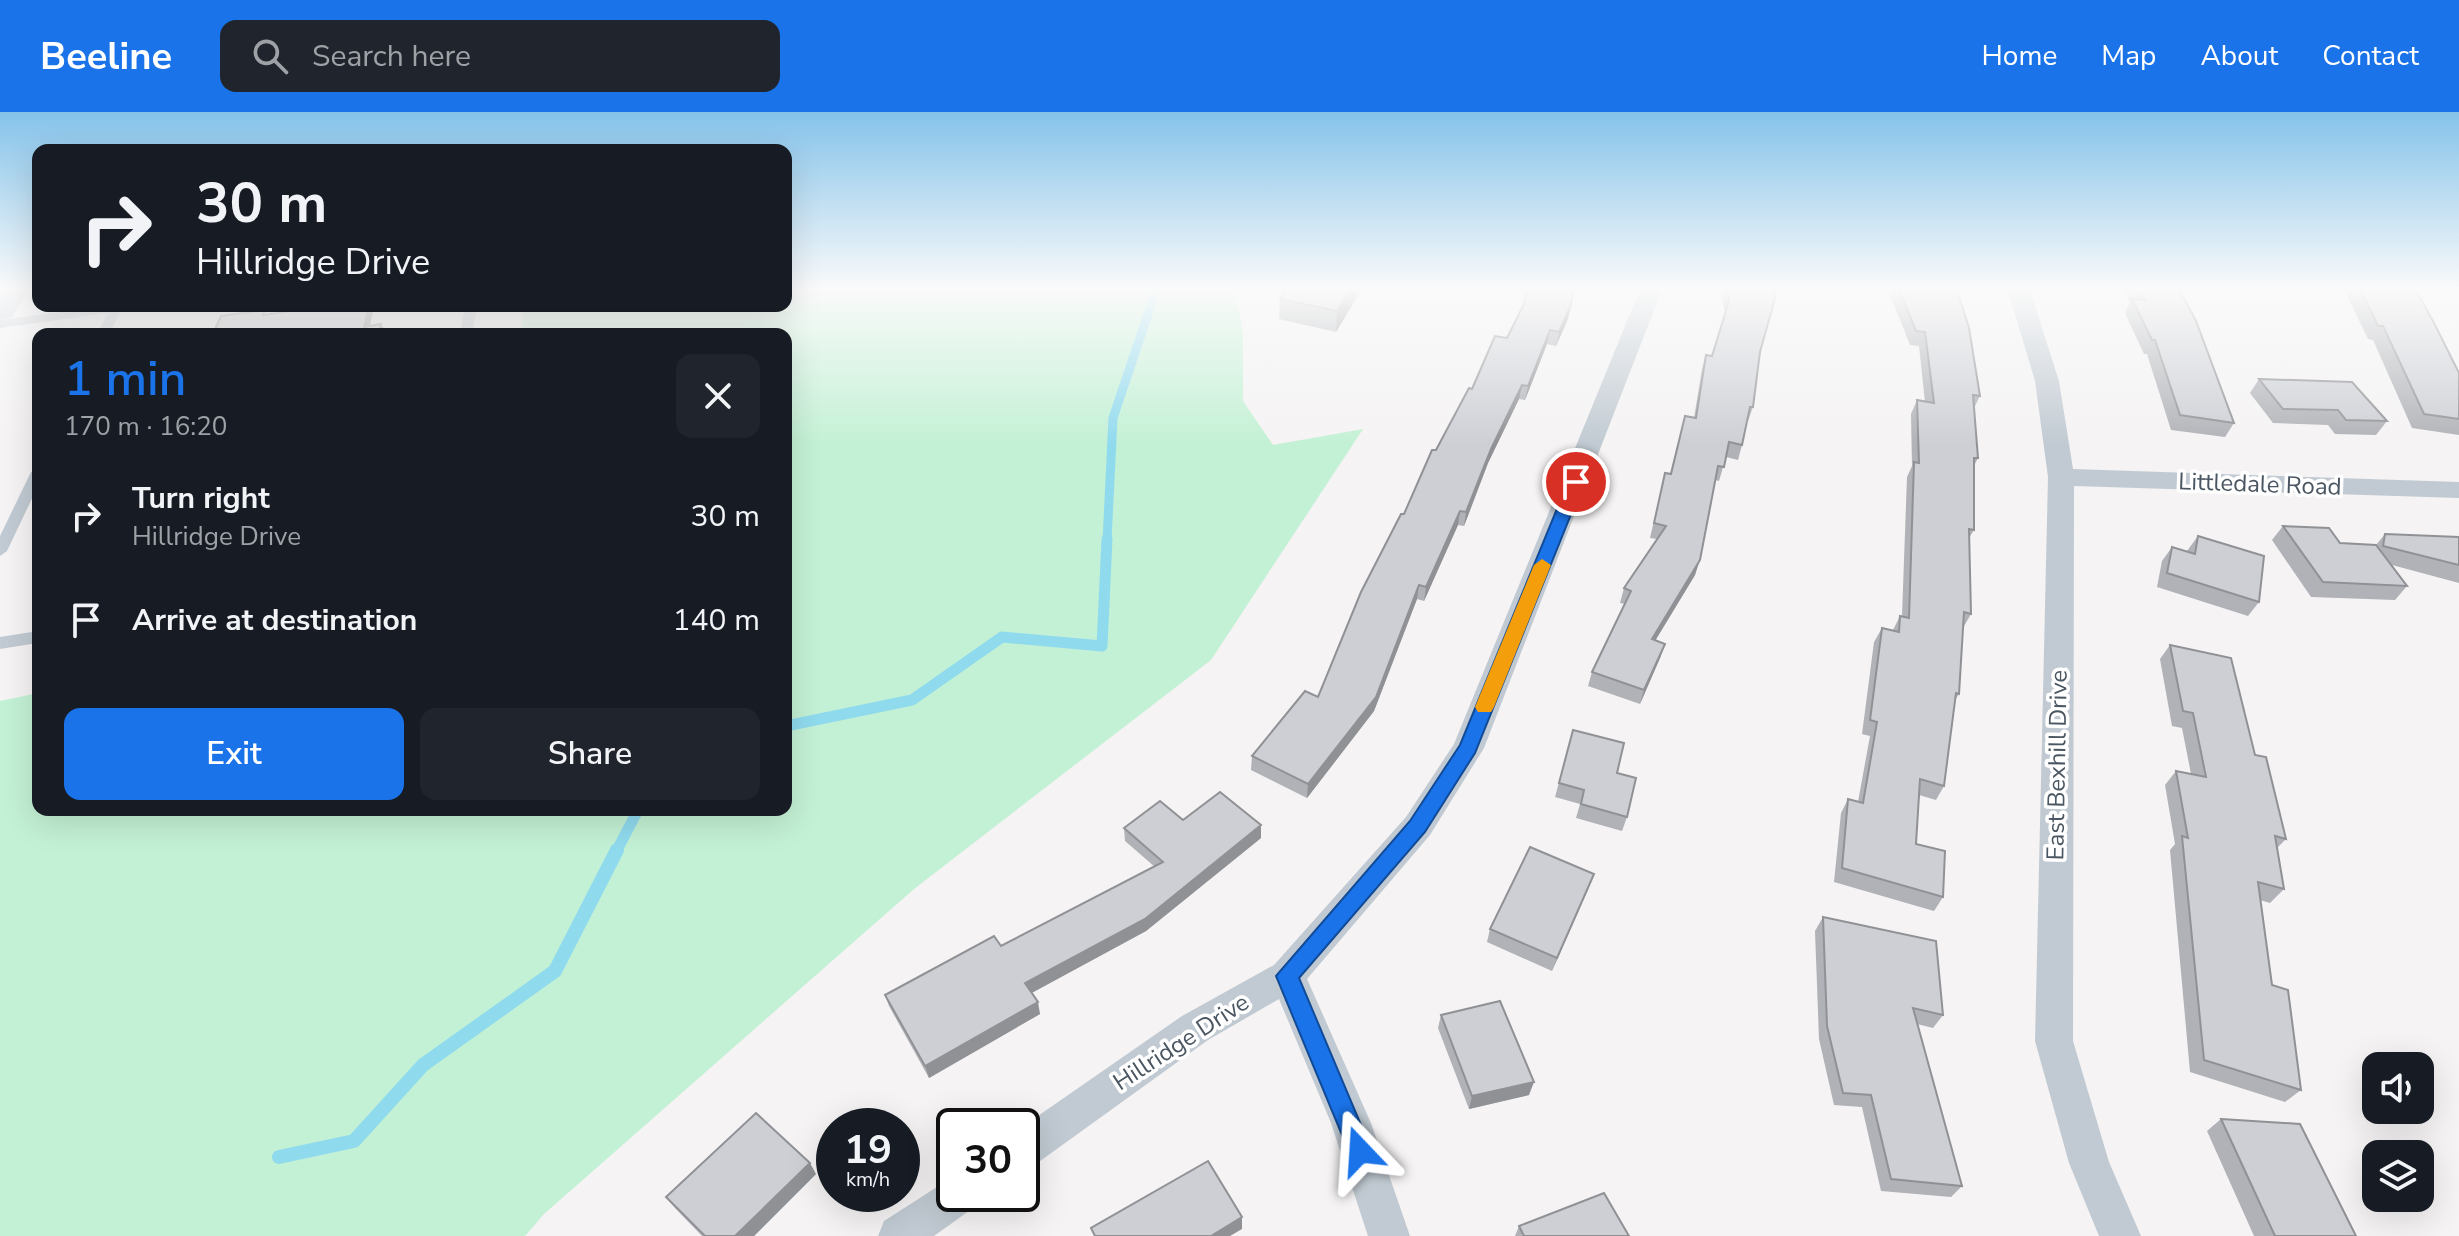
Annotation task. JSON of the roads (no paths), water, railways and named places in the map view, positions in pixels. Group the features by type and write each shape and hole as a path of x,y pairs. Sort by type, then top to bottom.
{"street":[{"name":"Hillridge Drive","path":"1040,1137 1195,1028 1287,976 1418,826 1468,748 1631,339"},
{"name":"East Bexhill Drive","path":"2034,339 2047,381 2061,477 2054,1041 2089,1163 2120,1236"},
{"name":"Littledale Road","path":"2061,477 2459,490"},
{"path":"1287,976 1351,1123 1389,1236"},
{"path":"899,1236 936,1210"}],"lane":[{"path":"0,551 32,484"},
{"path":"0,643 32,638"}],"waterway":[{"path":"1107,541 1113,418 1139,339"},
{"path":"792,725 912,700 1002,637 1102,646 1107,539"},
{"path":"616,852 635,816"},
{"path":"279,1157 354,1141 423,1065 555,971 617,850"}]}
